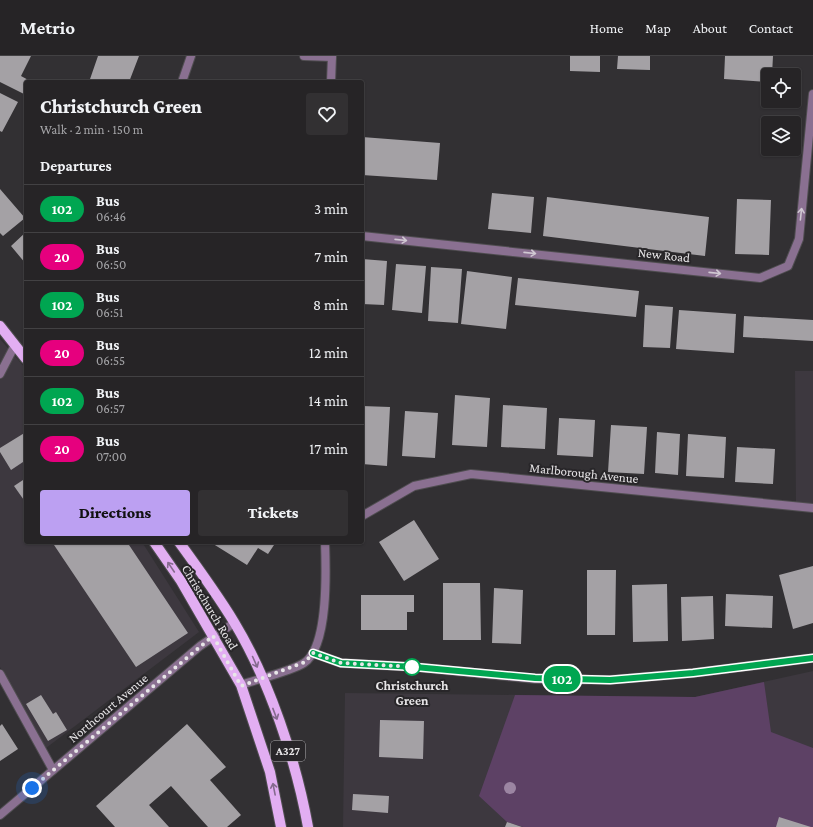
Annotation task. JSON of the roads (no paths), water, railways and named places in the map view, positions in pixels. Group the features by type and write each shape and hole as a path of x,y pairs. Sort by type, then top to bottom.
{"main road":[{"path":"0,326 24,356"},
{"name":"Christchurch Road","path":"155,544 181,581 241,686"},
{"name":"Christchurch Road","path":"180,544 203,575 234,623 261,677"},
{"name":"A327","path":"261,677 282,731 302,793 308,827"},
{"name":"A327","path":"241,686 270,772 281,827"}],"street":[{"path":"183,80 191,56"},
{"path":"304,56 332,56 331,80"},
{"name":"New Road","path":"364,236 760,278 788,266 799,239 813,94"},
{"path":"0,374 15,345"},
{"name":"Marlborough Avenue","path":"364,515 414,486 471,474 813,508"},
{"path":"241,686 261,677 305,662 313,653 320,636 325,601 325,544"},
{"name":"Northcourt Avenue","path":"0,815 213,636 234,623"},
{"path":"313,653 341,663 415,667 535,678 610,680 693,673 813,658"},
{"path":"0,674 53,770"}],"place":[{"name":"Christchurch Green","path":"412,667"}]}
